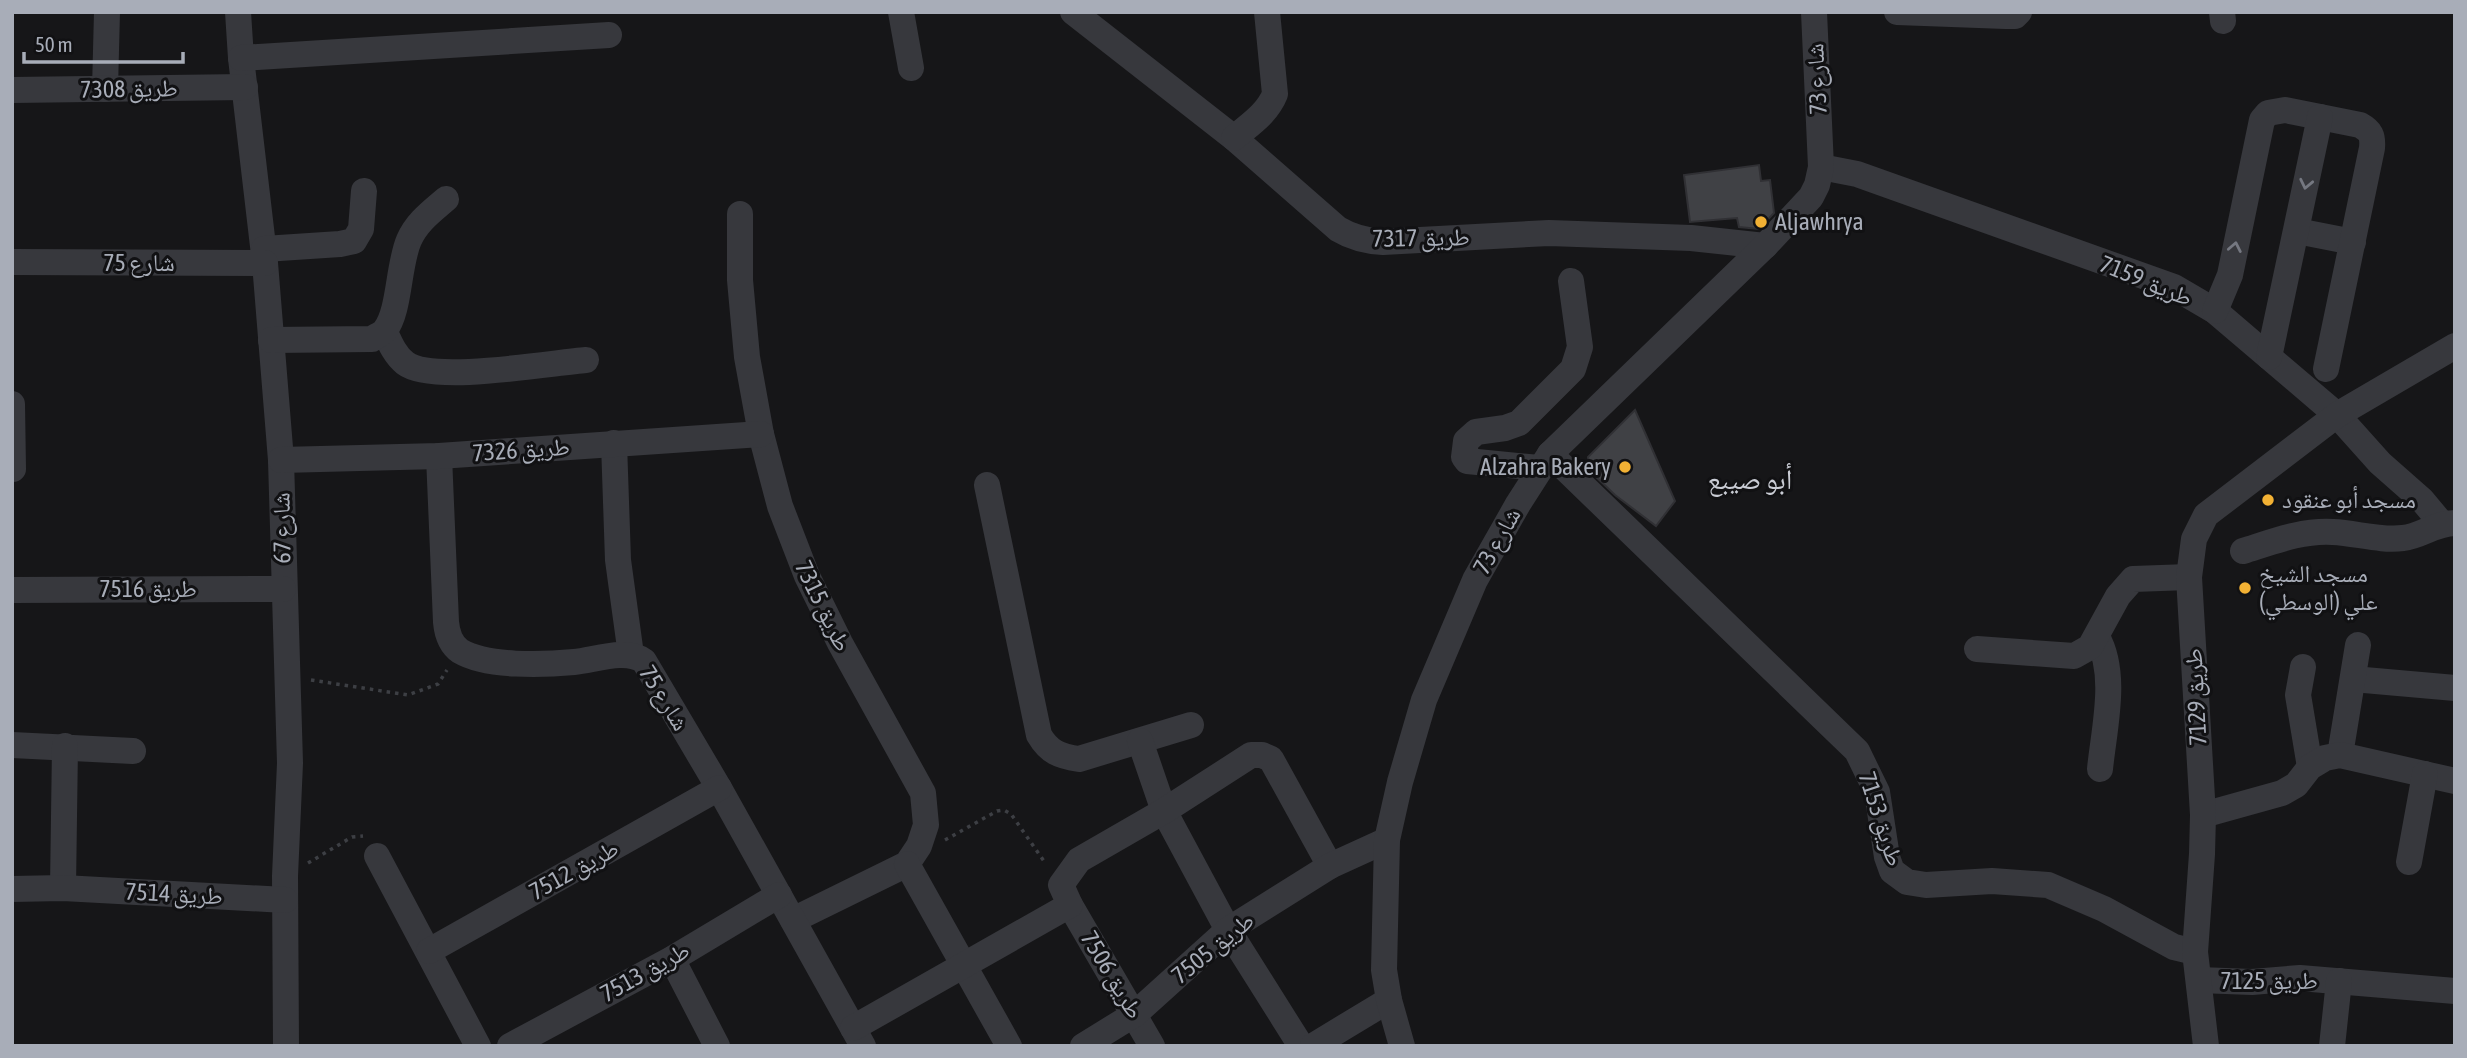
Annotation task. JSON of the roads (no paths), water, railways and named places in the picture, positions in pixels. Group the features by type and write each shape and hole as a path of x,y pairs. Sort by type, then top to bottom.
{"street":[{"path":"105,89 107,12"},
{"name":"شارع 67","path":"238,12 264,256 281,460 290,763 285,888 285,1046"},
{"path":"901,12 911,68"},
{"name":"طريق 7317","path":"1073,12 1234,138 1338,229 1352,237 1367,241 1549,233 1691,238 1765,246"},
{"path":"1234,138 1264,113 1275,94 1267,12"},
{"name":"شارع 73","path":"1402,1046 1389,1000 1384,958 1387,840 1400,782 1424,700 1475,580 1545,461 1765,246 1811,197 1821,167 1814,12"},
{"path":"1897,12 2015,16 2019,12"},
{"path":"241,58 609,35"},
{"name":"طريق 7308","path":"12,90 245,87"},
{"path":"2215,312 2230,275 2262,120 2268,113 2276,110 2360,125 2368,129 2373,138 2326,369"},
{"path":"2269,357 2320,117"},
{"name":"طريق 7159","path":"1821,167 1857,174 2174,287 2215,312 2337,415 2380,463 2448,523"},
{"name":"شارع 75","path":"12,262 264,256 340,244 354,241 360,229 364,191"},
{"path":"271,340 372,339 384,332 392,316 401,263 410,238 421,219 446,200"},
{"name":"طريق 7315","path":"740,214 740,280 751,383 780,506 807,576 840,643 923,793 926,825 913,855"},
{"path":"2297,231 2353,242"},
{"path":"1545,461 1467,461 1464,457 1466,441 1476,432 1519,423 1573,369 1580,348 1571,281"},
{"path":"384,332 394,351 407,364 428,372 457,373 586,360"},
{"name":"طريق 7129","path":"2206,1046 2194,952 2203,815 2189,577 2194,540 2207,515 2337,415 2455,346"},
{"path":"12,404 13,469"},
{"name":"طريق 7326","path":"281,460 439,456 761,434"},
{"path":"614,443 618,560 631,655"},
{"name":"شارع 75","path":"439,456 447,633 452,643 460,650 489,659 527,663 573,662 631,655 644,661 858,1037 1066,895 1079,860 1164,811 1251,755 1262,755 1271,759 1330,866"},
{"name":"طريق 7153","path":"1545,461 1857,751 1877,792 1887,857 1892,871 1907,882 1926,885 1992,881 2048,885 2104,909 2175,947 2194,952"},
{"path":"987,485 1039,735 1047,749 1063,757 1079,759 1191,725"},
{"path":"2243,551 2317,532 2404,538 2448,523"},
{"path":"1977,649 2074,656 2090,647 2118,596 2133,579 2189,577"},
{"name":"طريق 7516","path":"12,590 283,589"},
{"path":"2096,637 2103,649 2109,675 2101,769"},
{"path":"2340,755 2358,645"},
{"path":"2303,667 2298,695 2310,767"},
{"path":"2353,679 2455,688"},
{"path":"1140,741 1164,811 1228,930 1301,1046"},
{"path":"12,745 133,751"},
{"path":"63,888 65,746"},
{"path":"2203,815 2282,793 2296,785 2310,767 2325,758 2340,755 2455,781"},
{"path":"2409,862 2425,774"},
{"name":"طريق 7512","path":"429,951 719,789"},
{"name":"طريق 7505","path":"1083,1046 1135,1014 1228,930 1330,866 1387,840"},
{"path":"793,920 913,855 965,965 1009,1046"},
{"path":"377,856 478,1046"},
{"name":"طريق 7514","path":"12,889 285,888"},
{"name":"طريق 7513","path":"510,1046 672,959 779,895"},
{"name":"طريق 7506","path":"1066,895 1152,1046"},
{"path":"672,959 717,1046"},
{"name":"طريق 7125","path":"2199,980 2252,982 2300,978 2455,991"},
{"name":"طريق 7125","path":"2332,1046 2339,981"},
{"path":"1313,1046 1389,1000"}],"place":[{"name":"Aljawhrya","path":"1761,222"},
{"name":"Alzahra Bakery","path":"1625,467"},
{"name":"مسجد أبو عنقود","path":"2268,500"},
{"name":"مسجد الشيخ علي (الوسطي)","path":"2245,588"}],"district":[{"name":"أبو صيبع","path":"1750,479"}]}
